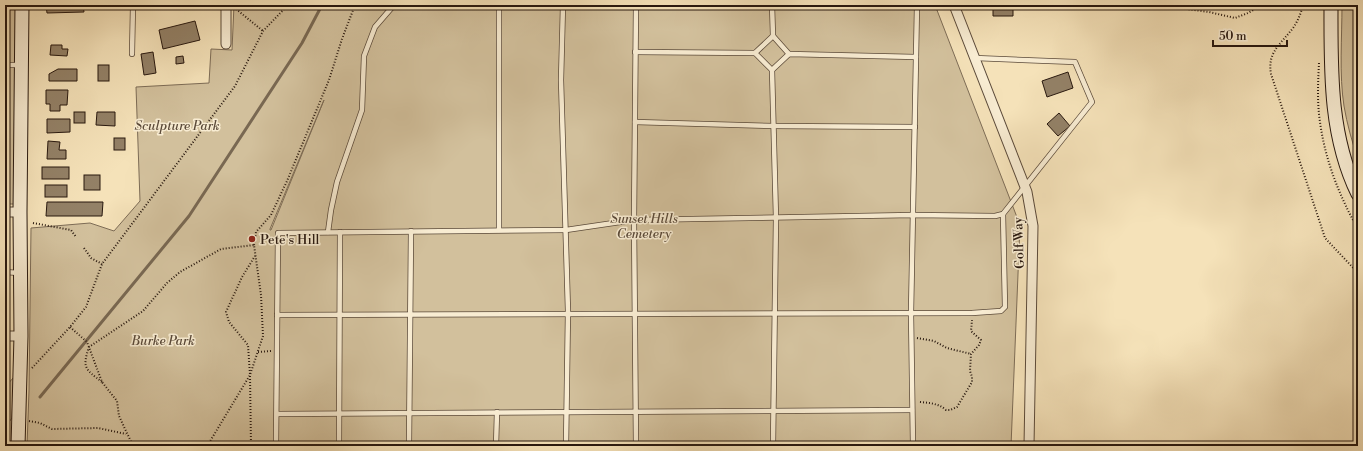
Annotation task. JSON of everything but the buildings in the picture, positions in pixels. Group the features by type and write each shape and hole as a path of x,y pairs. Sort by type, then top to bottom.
{"street":[{"path":"18,446 20,421 21,336 20,212 22,5"},
{"path":"226,5 226,44"},
{"name":"Golf Way","path":"954,5 1026,187 1033,226 1029,446"},
{"path":"1331,5 1330,68 1334,111 1342,152 1351,181 1358,194"},
{"path":"5,212 20,212"},
{"path":"5,336 21,336"}],"lane":[{"path":"132,54 133,5"},
{"path":"328,232 330,210 337,182 362,110 364,56 375,27 394,5"},
{"path":"499,5 499,230"},
{"path":"563,5 561,80 568,314 566,446"},
{"path":"636,5 634,220 636,446"},
{"path":"772,5 773,36 789,54"},
{"path":"913,446 912,313 917,5"},
{"path":"635,52 754,53 773,36"},
{"path":"754,53 772,70 776,218 773,446"},
{"path":"772,70 789,54 916,57"},
{"path":"276,446 278,232 566,230 634,220 913,215 995,216 1004,214 1092,102 1075,62 975,58"},
{"path":"5,65 21,65"},
{"path":"635,122 774,126 915,127"},
{"path":"278,315 972,313 1001,311 1005,307 1004,214"},
{"path":"409,446 411,231"},
{"path":"339,446 340,232"},
{"path":"5,272 20,273"},
{"path":"277,414 912,410"},
{"path":"496,412 496,446"}],"path":[{"path":"231,5 263,31"},
{"path":"31,369 70,327 86,307 102,264 235,86 263,31 288,5"},
{"path":"206,446 209,445 250,375 263,336 261,295 254,245 256,232 271,215 287,181 330,80 342,39 355,5"},
{"path":"1165,5 1235,18 1262,5"},
{"path":"1303,5 1299,18 1293,28 1280,42 1271,57 1271,74 1325,238 1358,273"},
{"path":"33,223 71,230 76,237"},
{"path":"133,446 119,416 117,401 102,382 88,371 85,364 89,347 143,311 167,282 180,272 221,249 254,245"},
{"path":"84,248 91,258 102,264"},
{"path":"251,446 248,345 229,322 226,312 242,277 256,255"},
{"path":"912,402 934,404 942,406 946,410 956,407 972,382 970,371 971,354 979,345 981,340 971,331 972,313"},
{"path":"70,327 86,342 89,347 102,382"},
{"path":"912,337 934,341 947,348 971,354"},
{"path":"258,352 277,352"},
{"path":"20,421 32,421 52,429 98,428 127,434"}],"green space":[{"path":"5,5 17,5 16,204 5,204"},
{"name":"Sunset Hills Cemetery","path":"234,5 935,5 1020,225 1011,446 27,446 31,228 90,223 114,231 140,201 136,87 209,83 211,49 232,50","holes":["324,100 271,230 270,229"]},
{"path":"1342,5 1358,5 1358,159 1348,126 1342,94"},
{"path":"14,377 12,418 6,426 5,446 5,387"}],"waterway":[{"path":"40,397 189,216 302,43 322,5"}],"place":[{"name":"Pete's Hill","path":"252,239"}],"park label":[{"name":"Sculpture Park","path":"177,125"},
{"name":"Burke Park","path":"163,340"}]}
